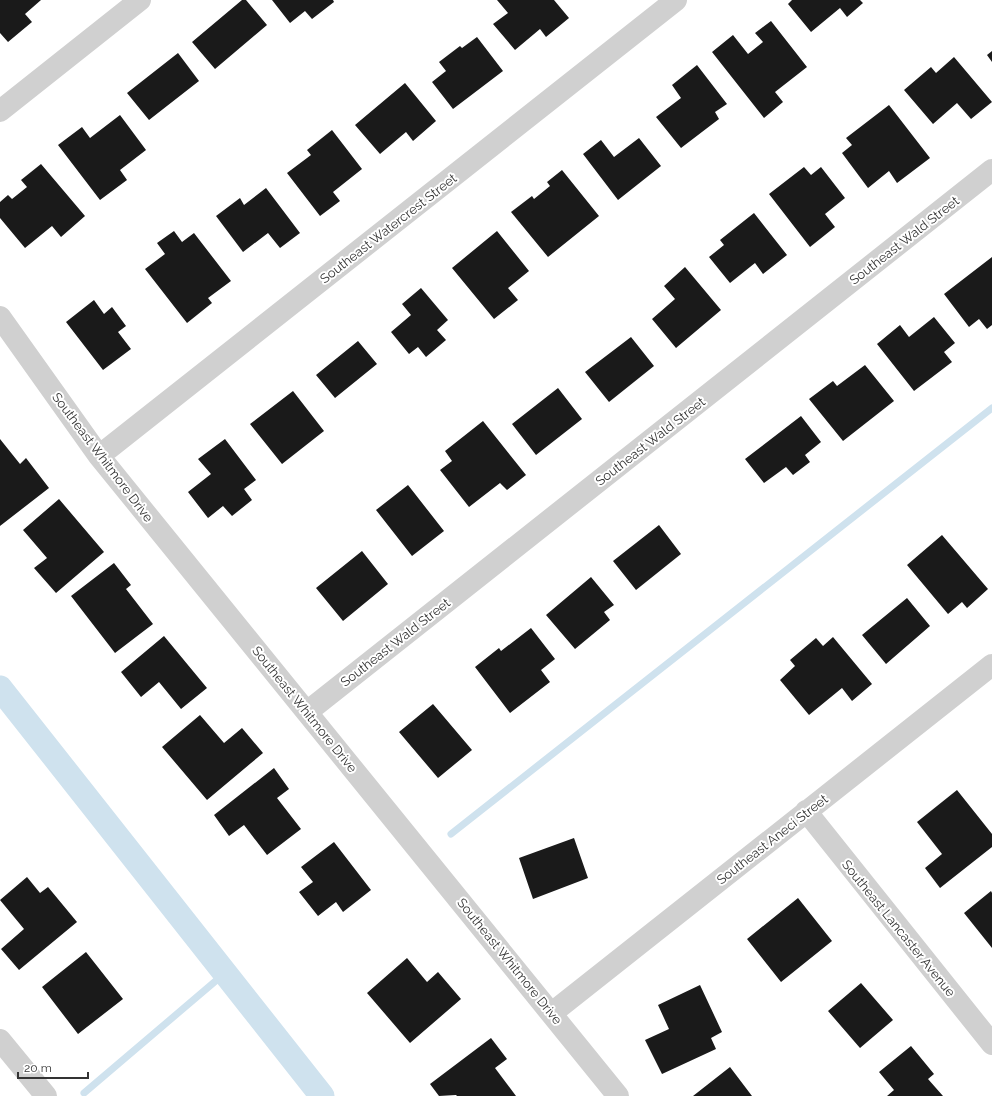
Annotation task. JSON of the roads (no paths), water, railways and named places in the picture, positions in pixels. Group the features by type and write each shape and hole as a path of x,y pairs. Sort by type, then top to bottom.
{"street":[{"path":"0,111 140,0"},
{"name":"Southeast Watercrest Street","path":"99,456 676,0"},
{"name":"Southeast Wald Street","path":"307,712 992,170"},
{"name":"Southeast Whitmore Drive","path":"0,317 99,456 618,1096"},
{"name":"Southeast Aneci Street","path":"552,1013 992,665"},
{"name":"Southeast Lancaster Avenue","path":"806,812 992,1044"},
{"path":"0,1040 46,1096"}],"waterway":[{"path":"451,834 992,408"},
{"path":"0,688 322,1096"},
{"path":"84,1093 225,973"}]}
